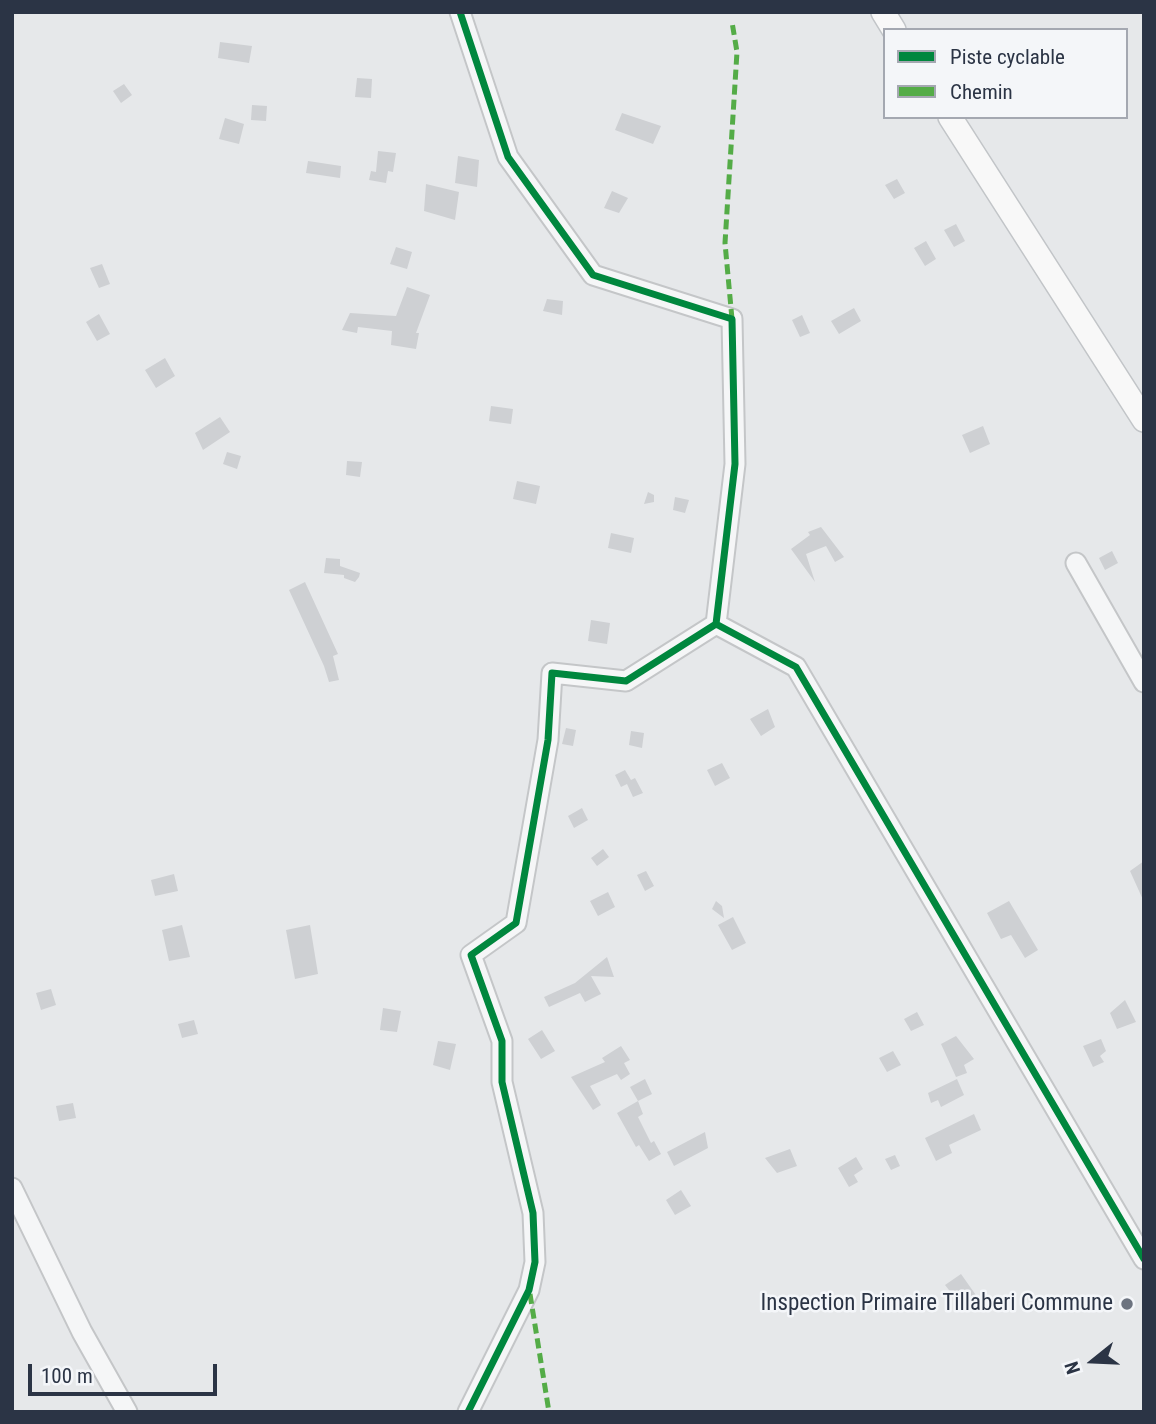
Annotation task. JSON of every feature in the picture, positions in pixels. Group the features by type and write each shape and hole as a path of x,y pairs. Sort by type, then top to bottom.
{"main road":[{"path":"883,12 893,28"},
{"path":"951,119 1144,420"}],"street":[{"path":"460,12 509,157 593,275 732,319 735,464 716,624"},
{"path":"1076,563 1144,682"},
{"path":"716,624 796,667 1144,1258"},
{"path":"468,1412 529,1290 535,1262 533,1213 502,1082 502,1041 471,955 516,923 548,740 552,673 626,681 716,624"},
{"path":"12,1188 82,1332 127,1412"}],"building":[{"path":"220,42 252,46 249,63 218,58"},
{"path":"357,78 372,79 371,98 355,97"},
{"path":"124,84 132,95 121,103 113,91"},
{"path":"252,105 267,106 266,121 251,120"},
{"path":"622,113 661,126 653,144 615,130"},
{"path":"225,118 244,124 239,144 219,139"},
{"path":"378,151 396,153 393,172 388,171 386,183 369,180 371,171 376,172"},
{"path":"458,156 479,160 477,187 455,183"},
{"path":"308,161 341,166 340,178 306,173"},
{"path":"897,179 905,193 894,199 885,185"},
{"path":"426,184 459,192 455,220 424,211"},
{"path":"612,191 628,198 619,213 604,208"},
{"path":"956,224 965,241 954,247 944,230"},
{"path":"926,241 936,259 925,266 914,248"},
{"path":"396,247 412,252 407,269 390,264"},
{"path":"102,264 110,284 99,288 90,268"},
{"path":"407,287 430,295 416,333 419,333 416,349 391,345 392,331 358,327 357,333 342,330 350,313 396,316"},
{"path":"547,299 563,301 562,315 543,311"},
{"path":"854,308 861,321 839,334 831,321"},
{"path":"99,314 110,334 97,341 86,322"},
{"path":"802,315 810,333 800,337 792,320"},
{"path":"165,358 175,376 156,388 145,370"},
{"path":"491,406 513,409 511,424 489,421"},
{"path":"220,417 230,432 203,450 195,433"},
{"path":"983,426 990,444 970,453 962,435"},
{"path":"227,452 241,456 237,469 223,464"},
{"path":"347,461 362,462 360,477 346,475"},
{"path":"517,481 540,486 536,504 513,499"},
{"path":"648,492 654,495 654,502 644,504"},
{"path":"675,497 689,500 685,513 673,510"},
{"path":"821,527 844,557 835,562 826,546 806,554 815,582 791,549 810,535 808,532"},
{"path":"611,533 634,538 631,553 608,548"},
{"path":"1112,551 1118,563 1105,570 1099,558"},
{"path":"326,558 340,559 340,566 360,573 359,577 355,582 344,578 344,575 324,573"},
{"path":"305,582 338,654 333,656 339,680 329,682 289,590"},
{"path":"591,620 610,623 607,644 588,641"},
{"path":"768,709 775,727 761,736 750,719"},
{"path":"566,728 576,730 573,746 562,744"},
{"path":"631,731 644,733 642,748 629,745"},
{"path":"722,763 730,778 715,786 707,770"},
{"path":"625,770 631,780 635,778 643,793 633,797 627,784 621,787 615,775"},
{"path":"582,808 588,820 574,828 568,816"},
{"path":"603,849 609,857 597,866 591,858"},
{"path":"1144,861 1144,902 1130,871"},
{"path":"646,871 654,886 645,891 637,875"},
{"path":"174,874 178,891 155,896 151,880"},
{"path":"608,892 615,907 598,916 590,901"},
{"path":"716,901 722,906 724,918 712,909"},
{"path":"1009,901 1038,950 1025,958 1011,935 1001,939 987,913"},
{"path":"733,917 746,943 732,950 718,925"},
{"path":"182,925 190,957 169,961 162,930"},
{"path":"310,925 318,974 295,979 286,930"},
{"path":"607,957 614,977 591,976 601,994 585,1002 580,993 549,1007 544,997 575,983"},
{"path":"51,989 56,1005 41,1010 36,993"},
{"path":"1125,1000 1136,1022 1117,1029 1110,1013"},
{"path":"383,1008 401,1011 397,1032 380,1030"},
{"path":"917,1012 924,1025 911,1031 904,1019"},
{"path":"194,1020 198,1034 182,1038 178,1024"},
{"path":"542,1030 555,1051 541,1059 528,1039"},
{"path":"956,1036 974,1059 964,1065 967,1073 956,1077 941,1044"},
{"path":"1101,1039 1106,1051 1100,1056 1104,1062 1093,1067 1083,1046"},
{"path":"438,1041 456,1044 450,1070 433,1065"},
{"path":"621,1046 630,1060 624,1063 630,1074 621,1080 617,1074 590,1086 601,1105 593,1110 571,1077 605,1062 602,1058"},
{"path":"893,1051 901,1065 887,1072 879,1058"},
{"path":"645,1079 652,1094 638,1101 630,1087"},
{"path":"957,1079 964,1095 941,1107 938,1100 931,1103 928,1093"},
{"path":"638,1101 643,1114 638,1117 651,1143 654,1141 661,1154 649,1161 639,1145 636,1147 617,1113"},
{"path":"73,1103 76,1118 59,1121 56,1106"},
{"path":"974,1114 981,1130 949,1145 952,1153 936,1161 925,1138"},
{"path":"705,1132 708,1148 674,1166 667,1152"},
{"path":"790,1149 797,1166 777,1173 765,1158"},
{"path":"895,1155 900,1166 891,1170 885,1159"},
{"path":"856,1157 863,1169 854,1175 858,1182 849,1187 838,1168"},
{"path":"681,1190 691,1206 675,1215 666,1200"},
{"path":"961,1274 978,1298 964,1309 945,1285"}],"marked path":[{"path":"732,22 737,52 725,243 732,319"},
{"path":"530,1294 549,1412"}],"cycle path":[{"path":"460,12 508,157 593,275 732,319 735,464 716,624 796,667 1144,1259"},
{"path":"468,1412 529,1290 535,1262 533,1213 502,1082 502,1041 471,955 516,923 548,740 552,673 626,681 716,624"}],"place":[{"name":"Inspection Primaire Tillaberi Commune","path":"1127,1304"}]}
